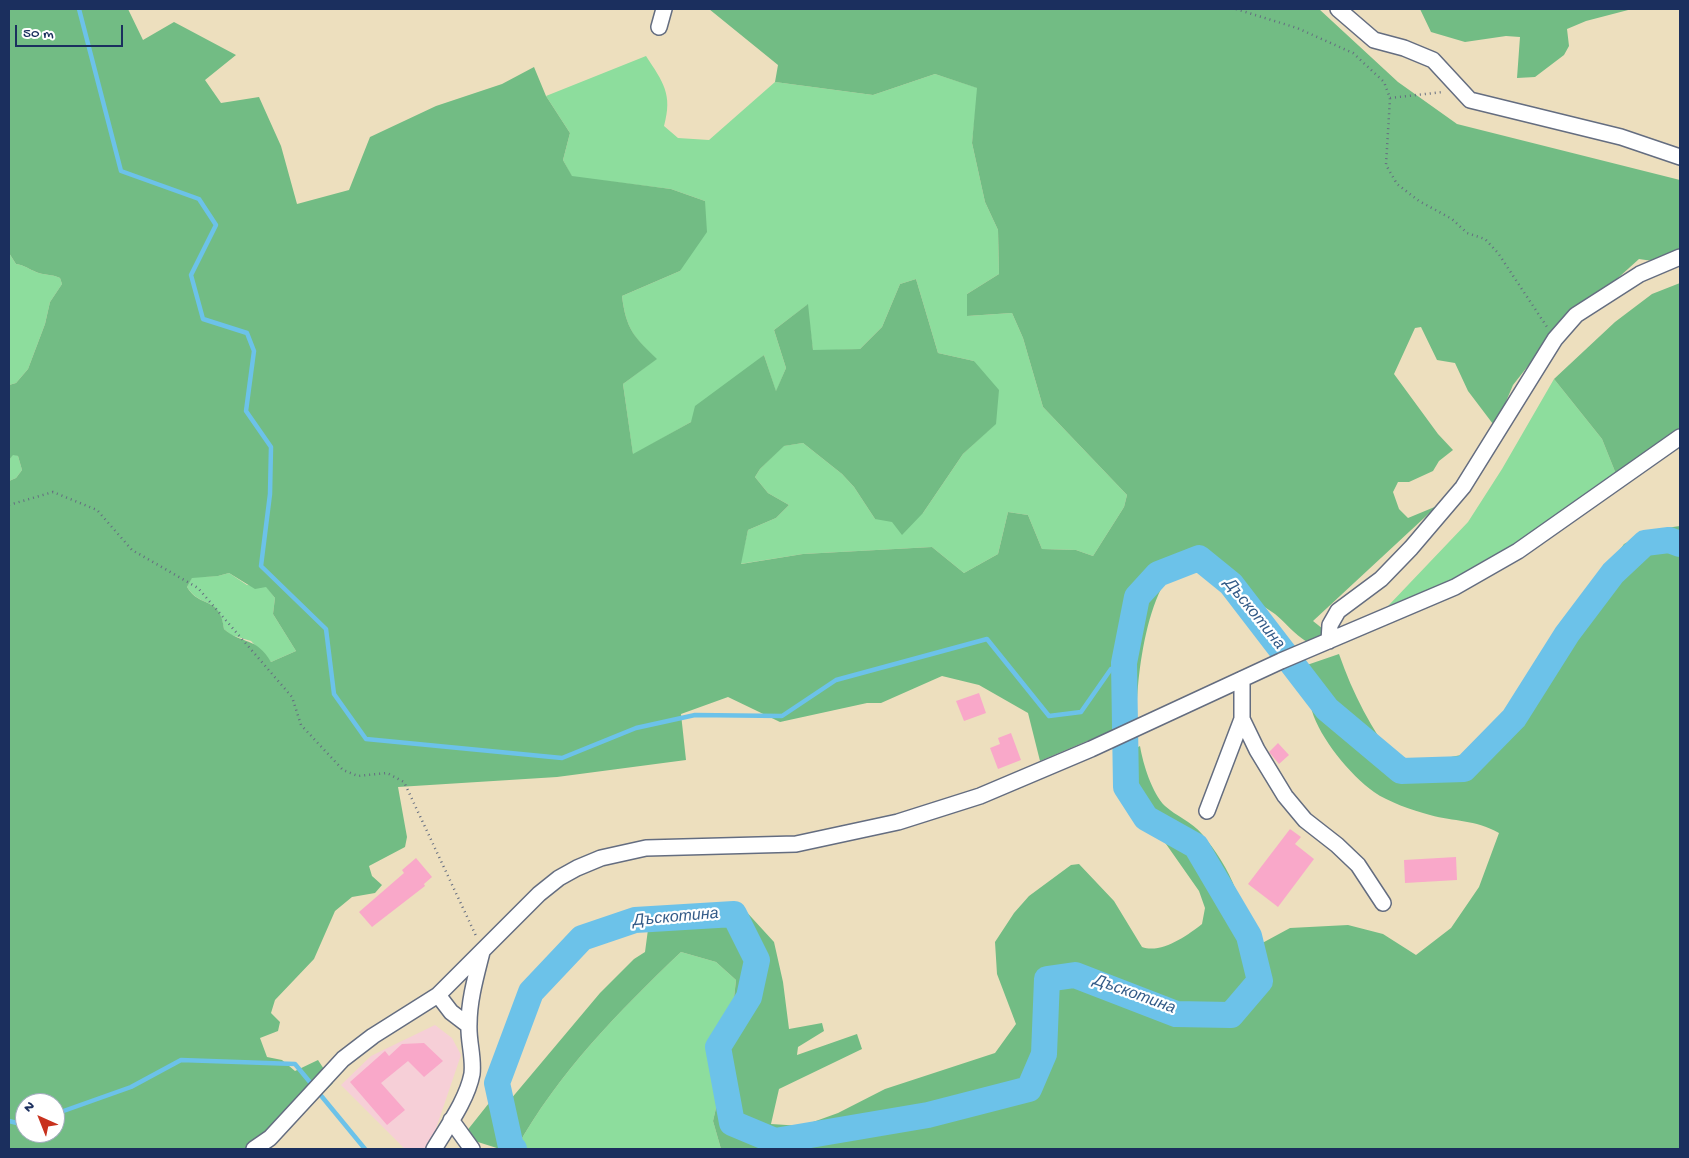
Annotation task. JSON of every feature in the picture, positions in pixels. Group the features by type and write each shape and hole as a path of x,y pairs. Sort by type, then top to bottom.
{"street":[{"path":"659,27 664,9"},
{"path":"1338,9 1374,40 1404,48 1433,60 1470,100 1621,137 1680,157"},
{"path":"1329,641 1330,625 1338,611 1387,573 1463,487 1555,339 1576,315 1640,274 1680,257"},
{"path":"254,1149 270,1138 343,1059 373,1036 438,995 539,894 559,878 601,858 646,848 796,844 898,822 980,796 1119,736 1281,661 1455,587 1518,551 1680,437"},
{"path":"1207,810 1242,719 1242,679"},
{"path":"1242,719 1256,750 1285,796 1306,820 1338,845 1358,865 1383,903"},
{"path":"434,1149 451,1120 472,1075 473,1052 468,1025 473,986 482,951"},
{"path":"438,995 451,1012 468,1025"},
{"path":"451,1120 472,1149"}],"path":[{"path":"1236,9 1297,28 1353,53 1384,82 1390,98 1386,165 1397,184 1419,201 1452,219 1467,233 1484,239 1498,253 1555,339"},
{"path":"1390,98 1462,91"},
{"path":"9,505 53,492 97,510 132,550 198,588 292,697 301,725 343,770 358,776 387,773 404,782 482,951"}],"shaded area":[{"path":"435,1025 452,1038 461,1055 429,1149 405,1149 341,1085 371,1056"}],"green space":[{"path":"9,9 128,9 143,40 174,22 236,55 205,80 221,103 259,97 281,146 297,204 349,190 370,137 436,106 502,84 534,67 546,96 570,133 563,160 572,176 671,189 705,201 707,232 680,271 622,296 626,317 632,332 657,359 623,384 633,454 691,422 695,406 764,355 776,391 786,368 774,330 808,304 813,350 860,349 882,327 900,284 916,279 938,353 974,361 999,390 996,424 963,454 923,513 902,535 892,522 875,519 854,487 842,474 803,443 784,446 760,469 755,477 768,493 789,505 776,518 748,530 741,564 803,554 932,547 964,573 998,554 1008,512 1028,515 1042,549 1076,550 1093,556 1124,507 1127,495 1043,407 1023,338 1012,313 967,316 967,294 999,274 998,230 985,202 972,143 977,88 935,74 873,95 775,82 778,65 709,9 1319,9 1398,82 1457,124 1680,180 1680,265 1639,259 1546,343 1513,385 1491,437 1493,424 1468,391 1455,363 1437,360 1421,327 1415,328 1394,374 1438,434 1453,450 1439,461 1433,471 1409,482 1398,482 1393,492 1399,509 1408,518 1437,506 1313,621 1328,633 1307,642 1275,614 1240,591 1218,564 1208,559 1188,560 1172,572 1159,593 1150,620 1139,678 1137,720 1040,761 1028,713 979,685 942,676 881,703 867,703 780,722 728,697 681,714 686,760 557,777 398,787 407,837 405,847 369,866 372,876 382,885 375,893 352,897 335,911 314,959 275,1000 271,1013 280,1022 278,1031 260,1038 267,1057 282,1060 295,1071 318,1060 333,1083 269,1149 9,1149 9,481 16,478 22,470 18,456 13,455 9,460 9,385 16,383 28,369 45,324 50,302 62,284 60,278 39,273 16,264 9,253","holes":["229,573 255,589 266,587 275,598 273,614 296,651 271,662 260,648 224,629 222,618 218,611 192,594 187,587 192,578"]},
{"path":"1420,9 1632,9 1586,21 1567,29 1569,46 1564,55 1535,77 1517,78 1520,37 1506,36 1465,42 1431,32"},
{"path":"646,56 665,89 667,115 664,126 678,138 709,140 775,82 873,95 935,74 978,88 972,143 985,202 998,230 999,274 967,294 967,316 1012,313 1023,338 1043,407 1127,495 1124,507 1093,556 1076,550 1042,549 1028,515 1008,512 998,554 964,573 932,547 803,554 740,564 748,530 776,518 789,505 768,493 755,477 760,469 783,446 803,443 842,474 854,487 875,519 923,513 963,454 995,424 974,361 938,353 916,279 900,284 882,327 860,349 813,351 807,305 774,330 786,368 776,392 764,355 691,422 633,455 623,384 656,359 632,332 626,317 622,296 680,271 705,201 671,189 572,177 563,160 570,133 546,96"},
{"path":"9,253 16,264 39,273 60,278 62,284 50,302 45,324 28,369 16,383 9,385"},
{"path":"1680,283 1680,434 1616,474 1602,439 1554,379 1615,322 1652,294"},
{"path":"1554,379 1602,439 1616,474 1477,570 1388,606 1468,522 1502,469"},
{"path":"13,454 18,456 22,470 16,478 9,481 9,460"},
{"path":"1680,526 1680,1149 721,1149 713,1121 727,1061 736,980 716,962 681,952 612,1020 570,1069 532,1121 516,1149 500,1149 462,1137 489,1103 505,1106 600,993 634,959 645,952 649,922 663,911 742,907 774,942 783,982 789,1029 822,1023 824,1031 798,1047 797,1055 857,1034 862,1049 779,1089 771,1124 802,1126 838,1113 885,1089 995,1053 1016,1024 997,974 995,942 1014,913 1029,896 1071,865 1079,864 1114,901 1142,947 1149,949 1157,948 1174,943 1202,924 1205,908 1199,891 1152,824 1130,801 1115,770 1116,758 1140,746 1149,778 1160,800 1169,810 1194,826 1202,834 1229,875 1241,905 1244,937 1242,954 1290,928 1348,925 1383,934 1416,955 1451,928 1479,887 1499,833 1481,825 1439,817 1408,808 1380,796 1365,785 1337,755 1316,722 1309,700 1304,666 1339,654 1350,683 1364,711 1397,763 1421,763 1481,751 1547,675 1587,596 1624,544 1652,530"},
{"path":"229,573 247,585 266,586 275,598 273,614 296,651 271,662 251,641 231,635 224,629 222,618 218,611 192,594 187,587 192,577 218,576"},
{"path":"681,952 716,962 736,980 727,1061 713,1121 721,1149 516,1149 532,1121 570,1069 612,1020"}],"building":[{"path":"979,693 986,713 964,721 956,701"},
{"path":"1011,733 1021,760 998,769 990,748 1000,744 998,738"},
{"path":"1278,743 1289,755 1279,764 1269,752"},
{"path":"1290,829 1301,837 1295,844 1314,859 1278,907 1248,884"},
{"path":"1456,857 1457,880 1405,883 1404,860"},
{"path":"416,858 432,877 424,884 425,886 372,927 359,912 404,873 402,870"},
{"path":"424,1043 443,1061 424,1077 408,1061 381,1083 405,1110 387,1125 350,1082 385,1051 389,1056 402,1044"}],"waterway":[{"path":"79,9 121,171 199,199 216,225 191,275 203,319 247,333 254,351 246,411 271,447 270,494 261,566 326,629 334,694 366,739 562,758 636,728 695,715 782,716 836,680 987,639 1049,716 1081,712 1111,669 1124,663"},
{"name":"Дъскотина","path":"514,1149 511,1147 497,1083 531,992 582,938 635,920 734,914 757,960 749,997 718,1047 732,1123 775,1141 928,1115 1029,1089 1044,1054 1047,979 1075,975 1176,1014 1231,1015 1260,981 1249,936 1196,846 1146,818 1126,787 1124,663 1137,597 1158,574 1199,558 1231,584 1327,709 1401,771 1464,769 1514,718 1567,634 1613,573 1645,543 1669,540 1680,544"},
{"path":"65,1110 131,1087 181,1060 295,1064 365,1149"},
{"path":"9,1121 15,1122"}]}
